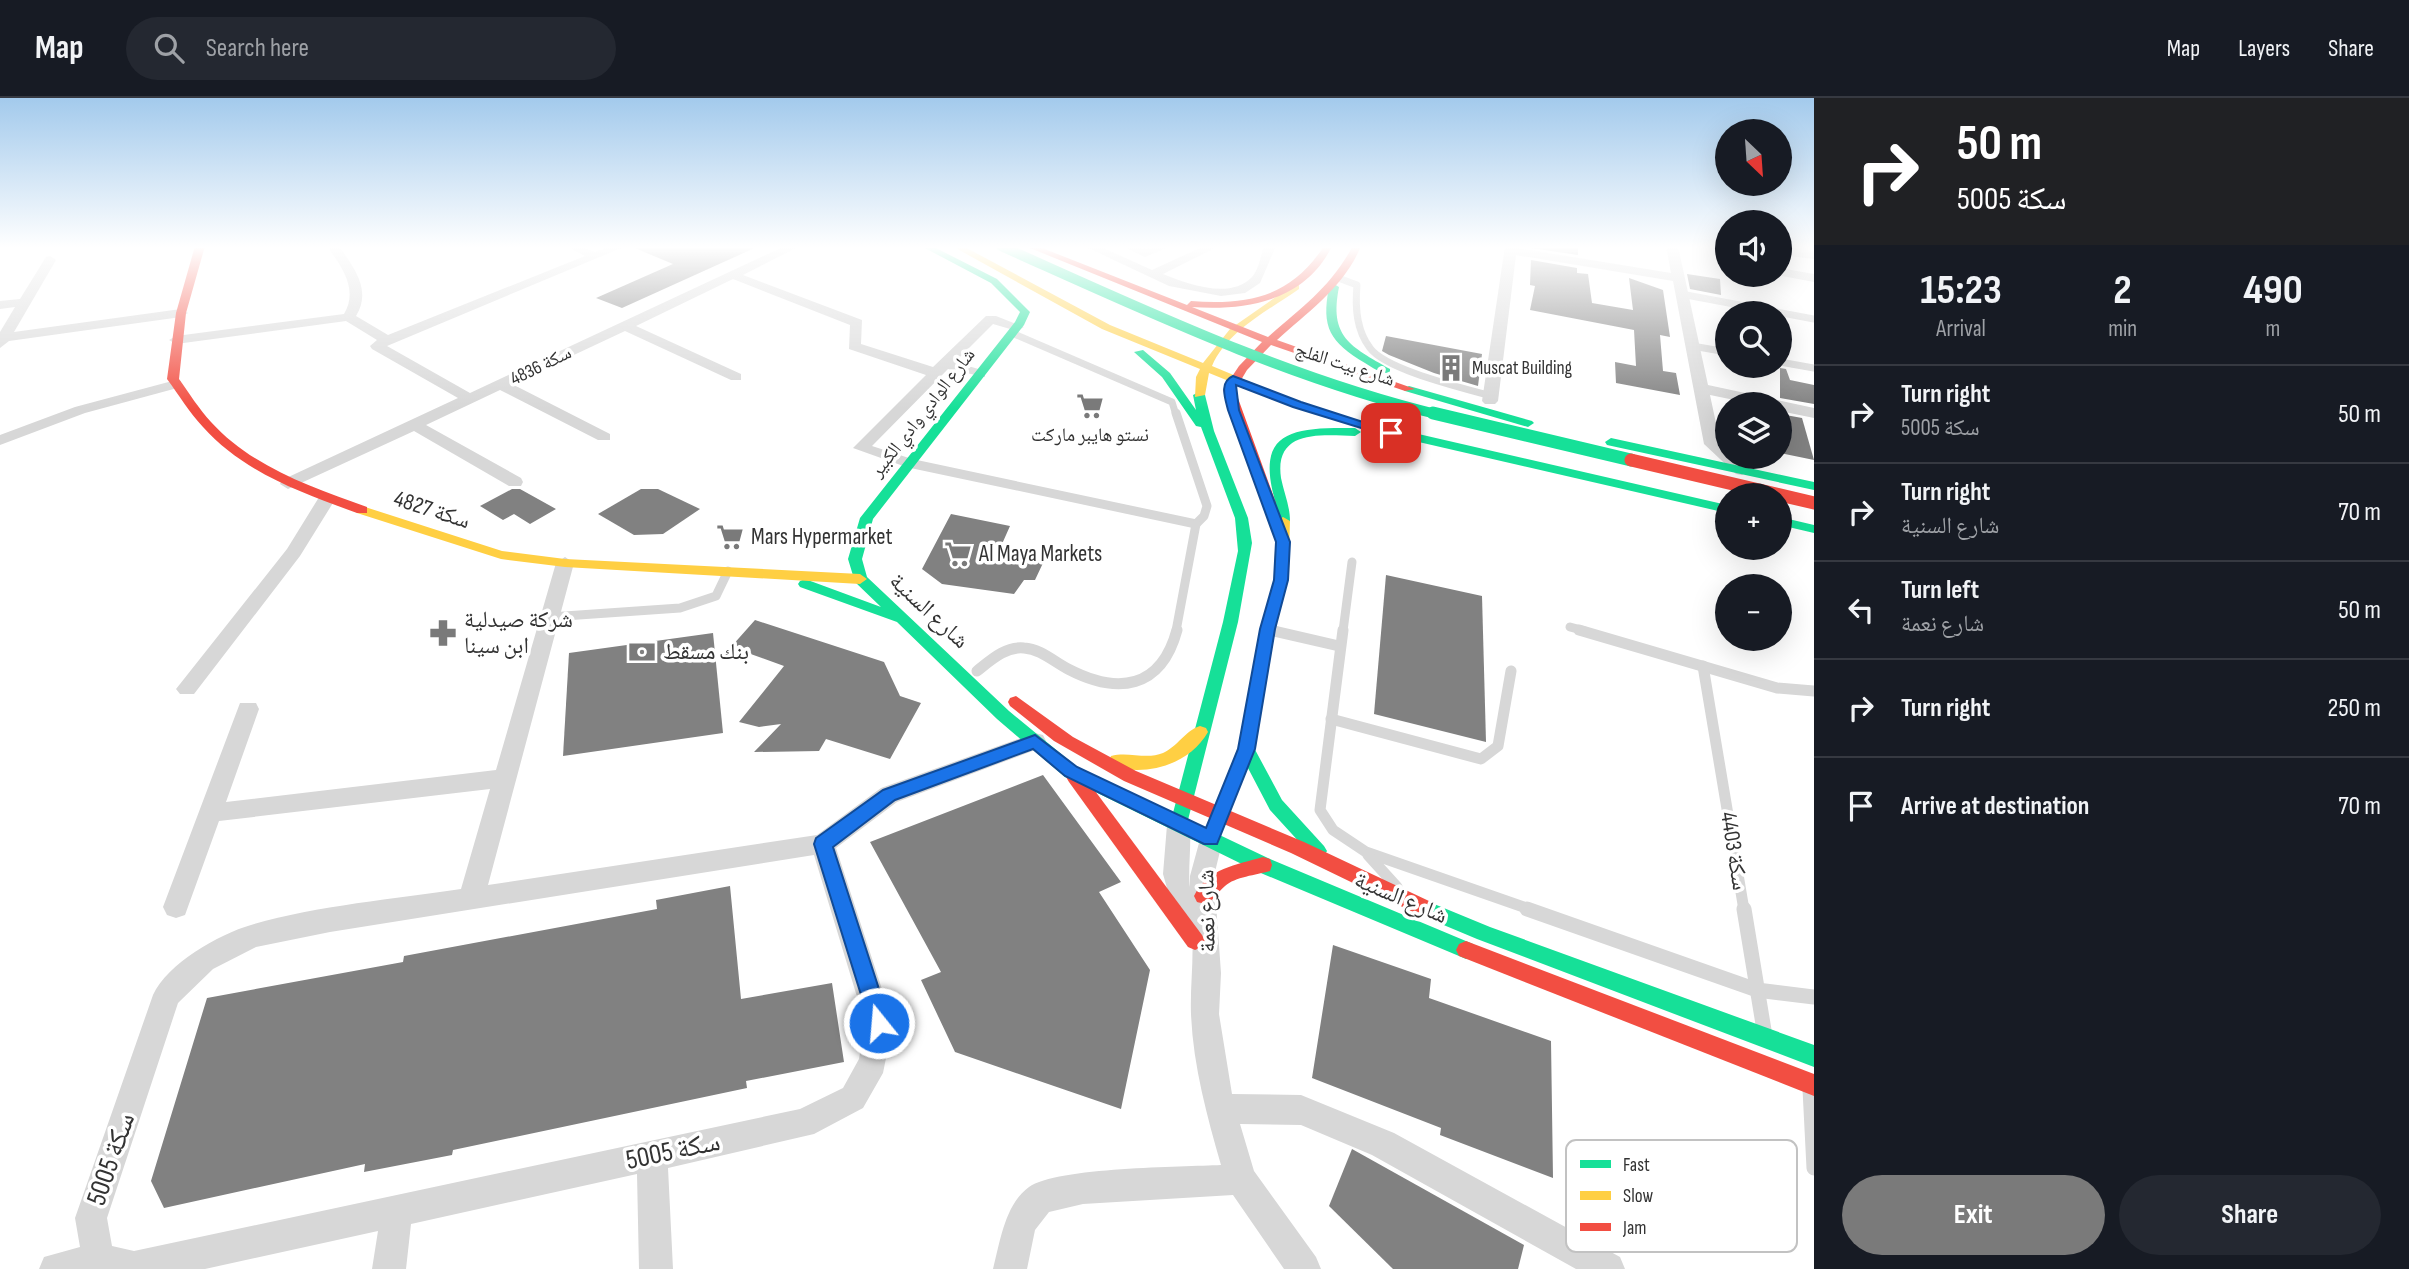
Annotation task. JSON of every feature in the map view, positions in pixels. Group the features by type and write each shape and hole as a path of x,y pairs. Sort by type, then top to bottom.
{"street":[{"path":"0,440 80,410 176,384 173,380 173,359 185,301"},
{"path":"348,317 358,301"},
{"path":"470,399 381,351 377,346 484,301"},
{"name":"سكة 4836","path":"288,484 679,301"},
{"path":"799,301 857,323 854,346 940,368 980,374"},
{"path":"909,463 861,448 991,319 1015,330 1025,312 1019,301"},
{"path":"1061,301 1106,327 1202,369 1297,405 1391,433 1715,506"},
{"name":"شارع بيت الفلج","path":"1097,301 1187,342 1392,415 1715,492"},
{"name":"شارع بيت الفلج","path":"1122,301 1196,334 1391,403 1814,503"},
{"path":"1077,309 1162,341 1183,334 1186,327 1173,311 1151,301"},
{"path":"1166,301 1268,342 1409,390 1503,417 1814,486"},
{"path":"1179,301 1225,307 1258,301"},
{"path":"1202,369 1238,331 1278,301"},
{"path":"1233,380 1245,359 1317,301"},
{"path":"1331,301 1328,307 1331,326 1358,353 1387,371 1503,417"},
{"path":"1491,398 1504,301"},
{"path":"1683,301 1712,444 1742,470"},
{"path":"2,341 25,302"},
{"path":"0,305 25,302"},
{"path":"2,341 181,313"},
{"path":"176,340 348,317 387,340"},
{"path":"625,326 736,377"},
{"path":"1106,327 1119,340 1156,363 1172,380 1210,438"},
{"name":"شارع الوادي وادي الكبير","path":"860,579 855,559 867,518 1015,330"},
{"name":"شارع نعمة","path":"1202,369 1198,398 1210,438 1239,505 1245,541 1233,619 1200,732 1172,857 1177,887 1208,973"},
{"path":"1409,390 1321,372 1299,373 1282,383 1290,393 1314,403 1537,465"},
{"name":"شارع نعمة","path":"1233,380 1229,390 1234,410 1283,542 1281,580 1267,629 1246,749 1214,827 1202,876 1208,973 1205,1014 1220,1109 1241,1178 1304,1269"},
{"name":"سكة 4827","path":"176,384 209,427 246,457 288,484 444,539 501,555 565,563 860,579"},
{"path":"502,385 604,437"},
{"path":"1700,388 1718,392"},
{"path":"1792,408 1814,413"},
{"path":"415,425 515,482"},
{"path":"1283,542 1284,509 1274,475 1278,449 1292,436 1308,432 1350,431 1413,445 1461,449"},
{"path":"1679,457 1712,444"},
{"path":"187,689 293,552 327,498"},
{"path":"1792,524 1814,529"},
{"path":"843,548 863,530"},
{"path":"780,574 805,570 829,558"},
{"path":"472,896 565,563"},
{"path":"780,574 908,623"},
{"name":"شارع السنية","path":"860,579 1067,741 1100,759 1181,813 1214,827 1264,864 1484,957 1812,1084"},
{"name":"شارع السنية","path":"860,579 1003,715 1071,772 1214,827 1331,862 1410,902 1484,933 1814,1056"},
{"path":"176,907 248,709"},
{"path":"1100,759 1147,765 1177,758 1200,732"},
{"name":"سكة 5005","path":"823,844 879,1023 873,1063 853,1098 803,1123 134,1268 98,1259 90,1217 167,995 204,960 252,936 472,896 823,844 889,795 1035,741"},
{"path":"1246,749 1265,794 1276,809 1331,862"},
{"path":"1071,772 1195,942"},
{"path":"210,813 504,778"},
{"path":"1203,896 1220,878 1264,864"},
{"path":"1220,1109 1301,1110 1383,1144 1566,1246"},
{"path":"652,1156 656,1269"},
{"path":"1010,1269 1021,1223 1040,1198 1083,1188 1241,1178"},
{"path":"389,1269 397,1211"},
{"path":"1577,1252 1608,1269"},
{"path":"55,1269 98,1259"}],"lane":[{"path":"1356,301 1363,337 1372,351 1424,376 1491,398"},
{"path":"1720,301 1814,319"},
{"path":"977,671 1000,654 1017,647 1039,652 1068,669 1097,681 1128,686 1144,680 1163,664 1173,641 1196,524 1204,516 1207,506 1172,402 1039,345 1015,330"},
{"path":"1692,346 1715,350"},
{"path":"1792,364 1814,368"},
{"path":"909,463 1196,524"},
{"path":"1352,562 1339,646 1320,810 1333,830 1366,852 1757,990 1814,997"},
{"path":"550,617 680,608 716,596 728,572"},
{"path":"1570,627 1777,688 1814,691"},
{"path":"1267,629 1339,646"},
{"name":"سكة 4403","path":"1703,666 1765,1037"},
{"path":"1331,719 1481,759 1498,746 1511,671"},
{"path":"1366,852 1410,902"},
{"path":"1812,1084 1814,1168"}],"building":[{"path":"603,301 638,301 622,308"},
{"path":"1532,301 1592,301 1592,303 1633,310 1632,301 1665,301 1670,337 1660,335 1663,371 1676,373 1680,395 1616,383 1615,362 1636,366 1634,330 1530,310"},
{"name":"Muscat Building","path":"1386,336 1482,354 1478,386 1434,373 1389,355 1382,351"},
{"path":"1780,378 1814,385 1814,404 1792,400 1792,392 1780,392"},
{"path":"1792,416 1802,418 1814,460 1792,455"},
{"path":"512,489 520,489 556,509 530,524 514,514 503,520 480,506"},
{"path":"641,489 658,489 700,509 663,534 634,535 598,514"},
{"path":"951,514 1010,526 998,553 1043,563 1035,580 1024,580 1014,594 942,584 922,569"},
{"path":"1386,575 1482,596 1486,742 1374,714"},
{"path":"755,620 884,662 900,696 921,703 890,759 826,739 819,751 754,752 781,724 759,727 739,722 784,666 731,647"},
{"path":"713,633 723,733 563,756 569,653"},
{"path":"1043,775 1121,882 1099,892 1150,970 1121,1109 955,1052 921,980 941,972 870,842"},
{"path":"730,886 741,999 832,983 844,1062 746,1081 747,1088 453,1150 452,1155 364,1172 365,1164 164,1208 151,1181 207,998 403,962 404,956 657,909 656,900"},
{"path":"1333,945 1431,979 1429,998 1551,1041 1553,1178 1440,1135 1441,1128 1312,1078"},
{"path":"1352,1149 1524,1245 1518,1269 1393,1269 1329,1206"}],"traffic: fast":[{"path":"860,579 855,559 867,518 1020,323 1025,312 1014,301"},
{"path":"1122,301 1196,334 1391,403 1631,460"},
{"path":"1332,301 1331,319 1340,340 1348,348 1386,371"},
{"path":"1139,352 1166,375 1200,424"},
{"path":"1409,389 1528,423"},
{"path":"1181,817 1230,622 1243,565 1245,543 1236,500 1208,431 1199,395"},
{"path":"1375,428 1715,506"},
{"path":"1283,521 1274,461 1279,448 1287,440 1299,435 1355,432"},
{"path":"1611,442 1814,486"},
{"path":"1792,524 1814,529"},
{"path":"860,579 1003,715 1071,772 1263,865 1466,950"},
{"path":"805,584 895,618"},
{"path":"1246,749 1276,805 1318,851"},
{"path":"1422,907 1484,933 1814,1056"}],"traffic: slow":[{"path":"1058,301 1106,327 1297,405 1375,428"},
{"path":"1199,395 1209,360 1220,345 1249,319 1276,301"},
{"path":"362,510 501,555 565,563 860,579"},
{"path":"1213,832 1246,749 1267,629 1281,580 1283,521"},
{"path":"1117,761 1143,763 1163,760 1181,750 1200,732"}],"traffic: jam":[{"path":"185,301 173,379 209,427 243,456 281,478 362,510"},
{"path":"1167,301 1253,335 1409,389"},
{"path":"1191,304 1232,305 1257,301"},
{"path":"1270,503 1229,390 1259,350 1317,301"},
{"path":"1631,460 1814,503"},
{"path":"1016,702 1060,737 1130,776 1342,867 1422,907"},
{"path":"1075,777 1195,941"},
{"path":"1204,896 1220,878 1263,865"},
{"path":"1466,950 1814,1085"}],"place":[{"name":"Muscat Building","path":"1451,368"},
{"name":"نستو هايبر ماركت","path":"1090,406"},
{"name":"Mars Hypermarket","path":"730,537"},
{"name":"Al Maya Markets","path":"958,554"},
{"name":"شركة صيدلية ابن سينا","path":"443,633"},
{"name":"بنك مسقط","path":"642,652"}],"route":[{"path":"879,1023 823,844 889,795 1035,741 1071,772 1211,839 1246,749 1267,629 1281,580 1283,542 1234,410 1229,390 1233,380 1297,405 1391,433"}]}
